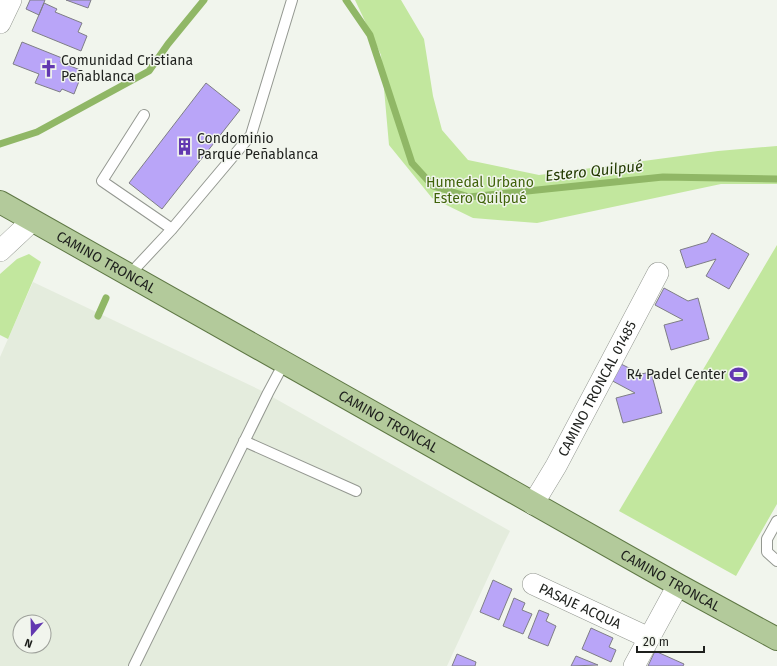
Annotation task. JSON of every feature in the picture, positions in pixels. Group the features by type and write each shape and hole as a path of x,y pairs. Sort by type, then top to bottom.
{"main road":[{"name":"CAMINO TRONCAL","path":"0,202 533,504 777,639"}],"street":[{"path":"0,23 11,0"},
{"path":"0,251 32,221"},
{"name":"CAMINO TRONCAL 01485","path":"533,504 556,466 658,273"},
{"name":"PASAJE ACQUA","path":"533,584 650,638"},
{"path":"634,666 678,585"}],"lane":[{"path":"129,276 172,229 251,136 292,0"},
{"path":"144,115 102,181 172,229"},
{"path":"134,666 268,392 284,363"},
{"path":"244,441 356,491"},
{"path":"777,521 767,538 767,552 777,561"}],"shaded area":[{"path":"33,282 260,390 510,531 447,666 0,666 0,357"}],"green space":[{"name":"Humedal Urbano Estero Quilpué","path":"355,0 401,0 424,39 433,96 442,130 468,160 539,175 718,151 777,146 777,184 721,184 537,223 473,218 432,198 389,145 381,55"},
{"name":"R4 Padel Center","path":"777,245 777,504 736,576 619,511"},
{"path":"29,254 41,262 8,339 0,335 0,274 17,259"}],"building":[{"path":"30,0 45,0 39,15 26,9"},
{"path":"66,0 91,0 88,8"},
{"path":"44,3 57,9 55,12 82,23 78,32 87,36 81,51 32,31"},
{"name":"Comunidad Cristiana Peñablanca","path":"22,42 62,58 60,62 83,71 74,94 62,89 60,92 35,83 39,74 13,64"},
{"name":"Condominio Parque Peñablanca","path":"206,83 240,110 162,209 129,183"},
{"path":"712,233 749,254 729,289 706,276 716,259 686,268 680,250 707,242"},
{"path":"664,288 688,301 698,298 709,339 671,350 664,325 683,320 655,305"},
{"path":"617,362 641,374 651,372 662,413 623,423 616,398 635,393 607,378"},
{"path":"493,580 512,589 499,620 480,612"},
{"path":"514,598 525,603 522,610 532,614 523,634 503,626"},
{"path":"539,610 549,614 546,621 556,626 548,646 528,638"},
{"path":"591,628 613,638 609,647 616,650 611,662 582,649"},
{"path":"655,651 684,664 683,666 648,666"},
{"path":"457,654 476,662 475,666 452,666"},
{"path":"576,656 598,665 571,666"}],"waterway":[{"path":"0,144 37,132 149,71 168,44 204,0"},
{"name":"Estero Quilpué","path":"346,0 370,35 412,163 433,186 469,197 663,177 777,179"},
{"path":"98,316 106,298"}],"place":[{"name":"Comunidad Cristiana Peñablanca","path":"48,68"},
{"name":"Condominio Parque Peñablanca","path":"184,146"},
{"name":"R4 Padel Center","path":"739,374"}]}
